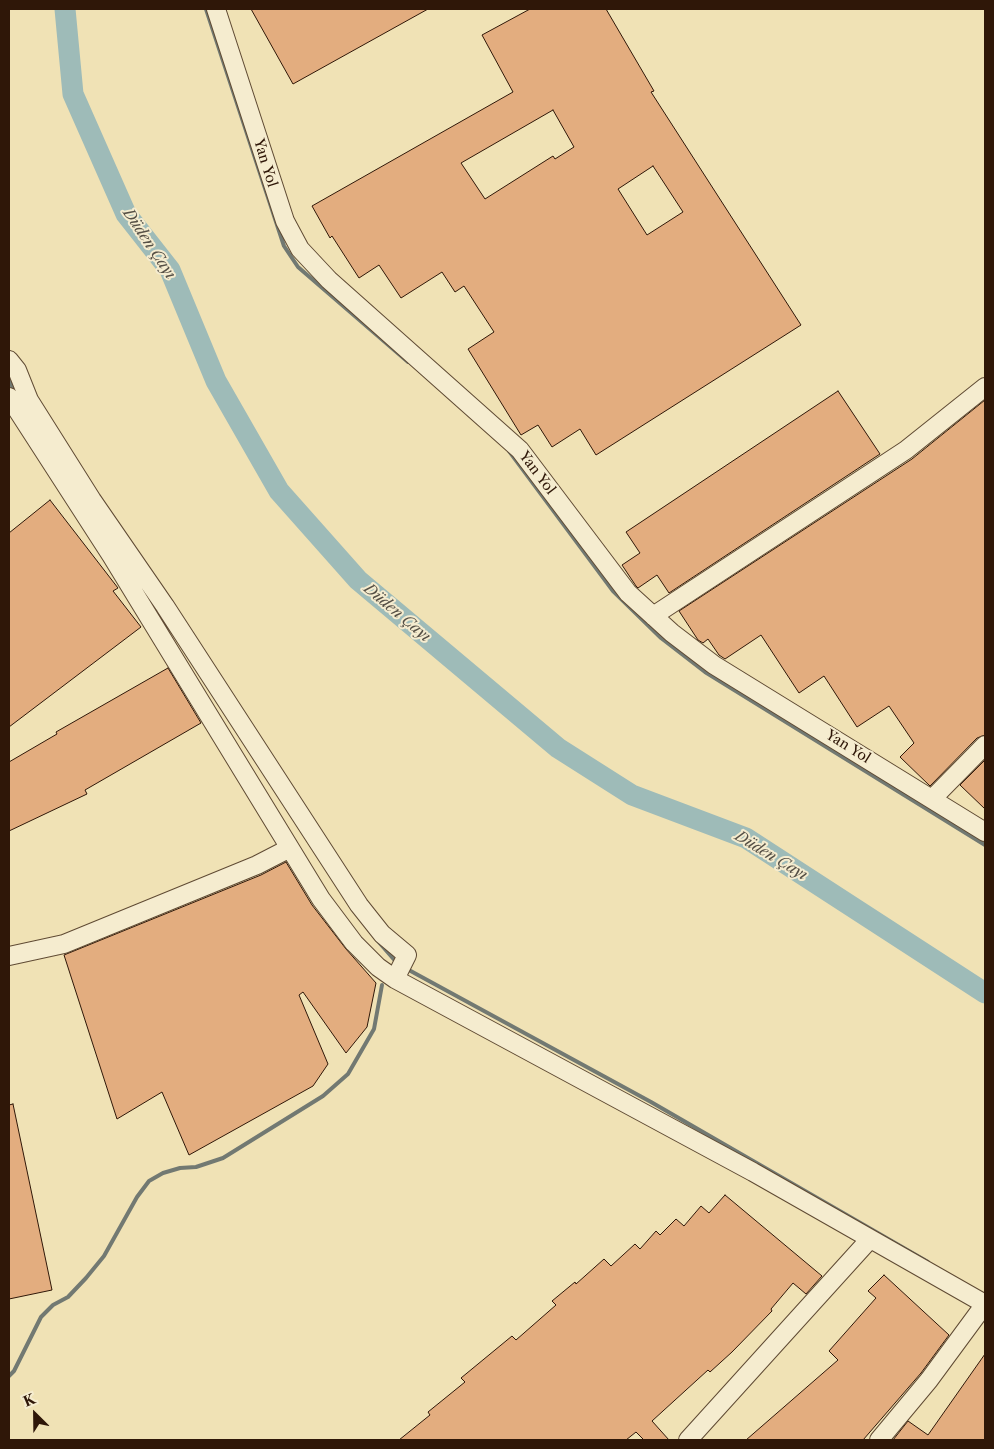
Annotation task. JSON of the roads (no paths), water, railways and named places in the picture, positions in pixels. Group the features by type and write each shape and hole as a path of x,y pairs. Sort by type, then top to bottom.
{"street":[{"name":"Yan Yol","path":"216,9 277,200 292,238 300,249 329,280 520,450 624,587 672,633 714,665 985,832"},
{"path":"9,360 17,370 29,400 59,460 116,564 290,848 354,943 395,979 753,1172 985,1304 929,1380 879,1440"},
{"path":"653,616 906,450 985,386"},
{"path":"9,398 59,460 359,904 382,934 407,955 395,979"},
{"path":"932,799 985,745"},
{"path":"9,956 64,944 257,865 290,848"},
{"path":"688,1440 870,1239"}],"waterway":[{"name":"Düden Çayı","path":"65,9 73,94 126,214 170,270 216,381 279,491 358,580 558,748 632,795 746,838 985,993"},
{"path":"206,9 284,246 298,267 408,362"},
{"path":"9,381 18,396"},
{"path":"509,451 613,591 661,638 705,672 985,845"},
{"path":"377,940 397,963"},
{"path":"407,969 651,1102 928,1262"},
{"path":"9,1376 14,1371 41,1317 53,1305 68,1297 104,1256 137,1197 149,1181 163,1173 180,1168 196,1167 223,1158 323,1096 348,1074 374,1029 382,985"}]}
